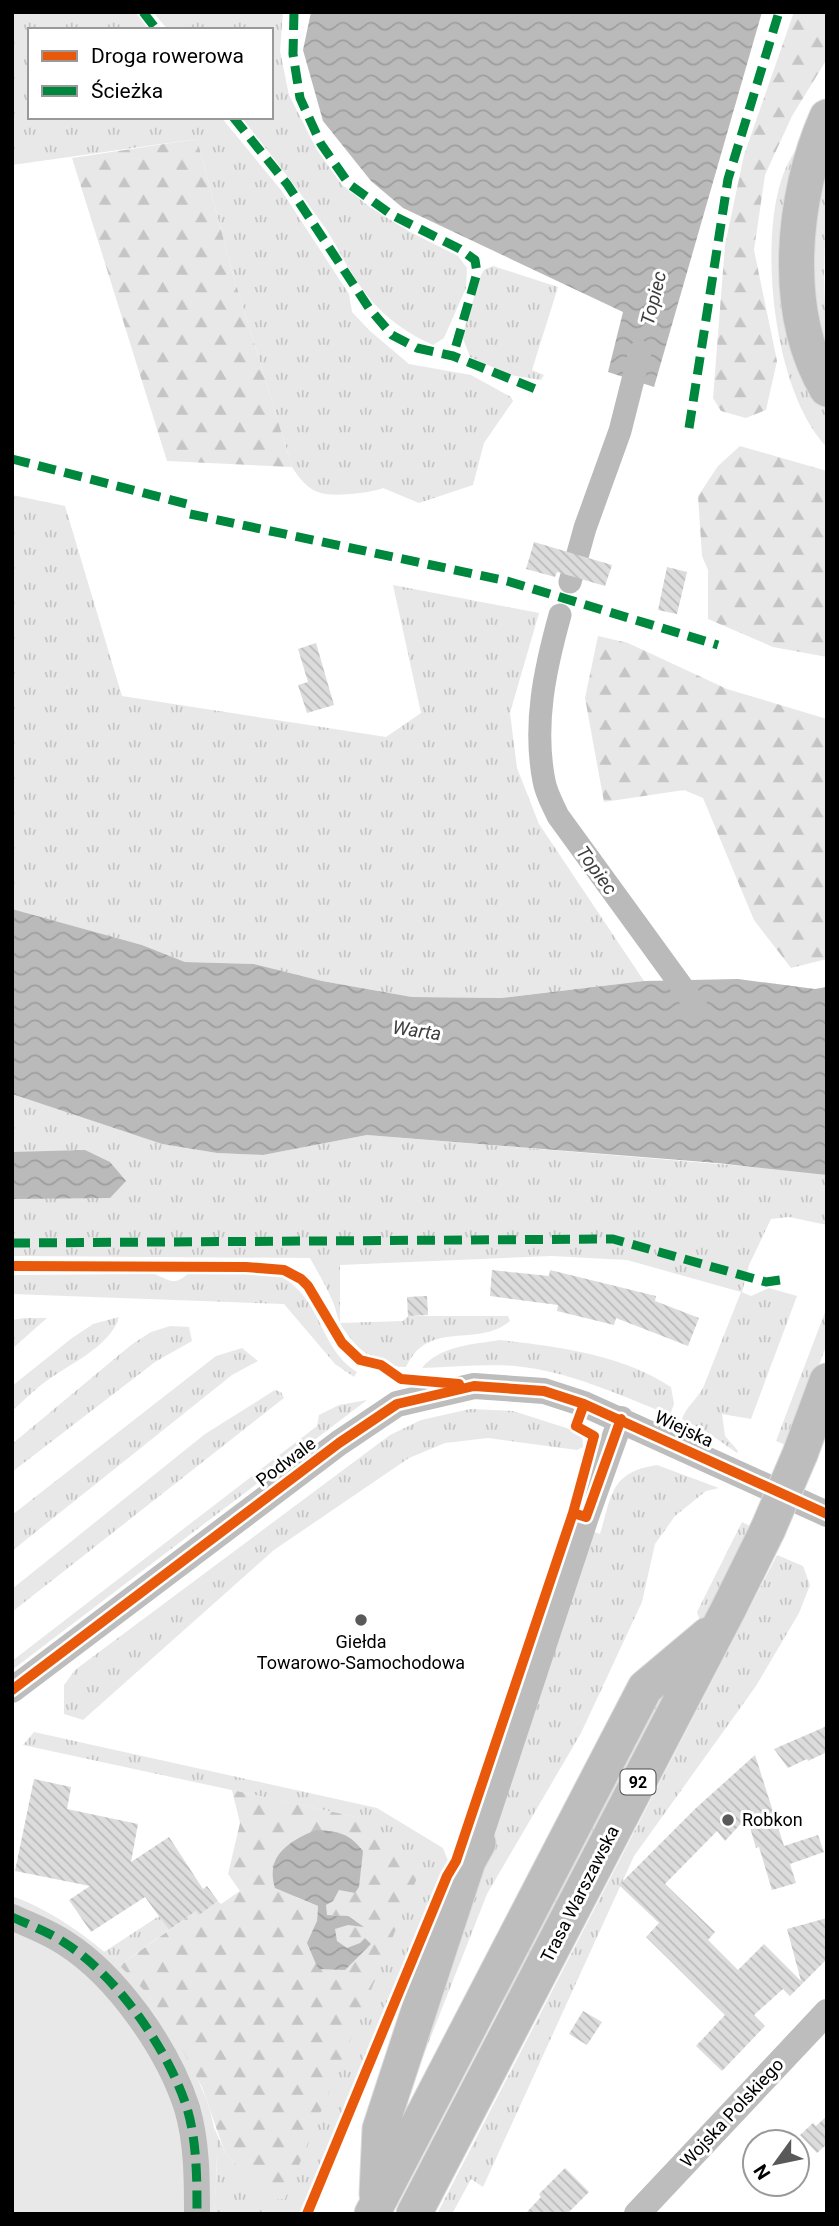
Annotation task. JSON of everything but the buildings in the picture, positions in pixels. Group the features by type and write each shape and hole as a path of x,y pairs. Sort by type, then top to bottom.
{"main road":[{"path":"827,117 817,140 805,183 797,262 803,325 812,356 827,389"},
{"name":"Trasa Warszawska","path":"414,2214 768,1529 827,1381"},
{"name":"Trasa Warszawska","path":"374,2209 645,1688 719,1626"},
{"path":"374,2209 380,2129 468,1861 478,1843"}],"street":[{"name":"Podwale","path":"12,1690 339,1443 397,1404 474,1386 544,1391 621,1419"},
{"name":"Wiejska","path":"621,1419 827,1514"},
{"path":"478,1843 621,1419"},
{"path":"12,1917 65,1943 99,1971 135,2010 169,2065 187,2108 198,2169 197,2214"},
{"name":"Wojska Polskiego","path":"636,2214 827,2012"}],"green space":[{"path":"12,12 135,12 147,28 28,28 28,119 223,119 281,190 349,294 352,312 370,331 409,364 471,375 511,397 513,401 484,443 473,485 419,503 383,488 334,495 316,491 304,483 292,467 232,271 197,139 12,165"},
{"path":"153,12 283,12 280,51 289,95 317,150 342,185 371,208 410,232 458,256 467,268 466,288 444,338 433,345 398,325 378,307 360,287 316,215 243,119 273,119 273,28 166,28"},
{"path":"794,12 827,12 827,59 792,116 765,175 754,250 777,361 766,410 746,418 721,411 713,398 725,245 744,155"},
{"path":"810,130 807,370 827,409 827,447 809,423 795,393 776,320 772,282 775,210 781,181 790,160"},
{"path":"197,139 232,271 292,467 167,461 72,158"},
{"path":"827,158 824,276 827,362 811,276 820,183"},
{"path":"493,266 558,287 532,370 544,375 541,380 510,375 470,357 462,336 481,275 484,270"},
{"path":"740,446 827,471 827,657 773,647 708,619 708,570 702,556 698,496 718,466"},
{"path":"12,495 65,506 122,696 386,737 421,713 393,585 539,613 510,713 517,768 539,824 644,981 501,998 412,997 322,981 254,964 185,962 142,945 12,909"},
{"path":"598,636 628,643 727,689 827,719 827,959 791,968 754,920 703,798 684,790 604,802 585,698"},
{"path":"12,1094 162,1144 217,1153 263,1155 367,1135 804,1171 827,1175 827,1225 789,1217 771,1219 749,1265 742,1292 751,1296 769,1288 797,1296 751,1419 722,1414 725,1436 737,1453 682,1419 703,1388 741,1292 627,1260 552,1256 340,1265 340,1323 331,1296 310,1258 12,1256"},
{"path":"272,1272 301,1293 334,1348 357,1372 354,1377 335,1364 284,1304 12,1294 12,1275 155,1274 176,1281 189,1273"},
{"path":"827,1307 827,1344 788,1446 776,1441"},
{"path":"408,1316 508,1316 510,1321 483,1333 440,1338 427,1343 416,1352 406,1367 386,1364 367,1354 345,1332 340,1323 403,1321"},
{"path":"119,1317 107,1338 97,1347 41,1385 12,1411 12,1386 93,1324"},
{"path":"47,1318 12,1349 12,1320"},
{"path":"170,1326 189,1327 192,1341 155,1362 12,1472 12,1444 131,1345 151,1332"},
{"path":"500,1340 589,1354 610,1359 652,1376 671,1387 674,1404 670,1415 594,1385 535,1369 492,1365 422,1368 447,1351"},
{"path":"242,1348 258,1361 232,1375 12,1551 12,1515 216,1356"},
{"path":"275,1390 281,1392 284,1398 12,1612 12,1589 205,1434"},
{"path":"367,1400 12,1670 12,1661 317,1426 319,1415 339,1405"},
{"path":"470,1409 513,1411 582,1433 583,1447 577,1450 488,1438 445,1443 409,1458 274,1550 83,1720 64,1714 64,1685 75,1670 390,1435 421,1420"},
{"path":"657,1465 719,1488 706,1491 675,1516 655,1544 642,1602 581,1733 487,1894 406,2100 592,1531 600,1534 611,1497 621,1480 642,1468"},
{"path":"742,1522 754,1528 713,1613 700,1621 697,1612"},
{"path":"777,1555 803,1566 810,1585 799,1613 756,1686 634,1856 483,2187 471,2179 452,2214 437,2214"},
{"path":"662,1693 665,1697 494,2024 510,1986 656,1697"},
{"path":"34,1732 377,1808 443,1848 448,1869 305,2214 214,2214 217,2167 214,2127 225,2153 271,2199 361,1818 23,1745"},
{"path":"232,1790 361,1818 417,1878 285,2199 271,2200 225,2153 202,2087 150,1997 119,1966 196,1911 200,1914 218,1901 221,1904 240,1891 228,1874 240,1823","holes":["359,1886 339,1890 326,1905 326,1915 348,1916 362,1927 348,1925 335,1929 337,1941 347,1948 360,1943 318,1969 308,1943 317,1921 318,1906 296,1897"]},
{"path":"12,1896 69,1925 104,1951 149,1996 166,2020 198,2079 213,2120 217,2161 214,2214 12,2214"},
{"path":"159,1916 169,1930 119,1966 104,1952"}],"water":[{"path":"311,12 762,12 654,387 608,372 623,312 403,208 371,181 323,121 303,50"},
{"name":"Warta","path":"12,909 142,945 185,962 254,964 322,981 412,997 501,998 644,981 738,979 815,989 827,987 827,1175 717,1163 367,1135 263,1155 217,1153 162,1144 12,1094"},
{"path":"85,1150 110,1162 126,1181 110,1198 12,1199 12,1152"},
{"path":"316,1830 342,1834 353,1840 363,1851 359,1887 355,1893 339,1890 333,1901 326,1905 327,1915 348,1916 364,1927 348,1925 335,1929 337,1941 347,1948 365,1938 371,1944 345,1970 318,1969 307,1943 317,1921 318,1906 275,1888 273,1867 276,1858 297,1839"}],"waterway":[{"name":"Topiec","path":"570,582 585,528 620,431 640,352"},
{"name":"Topiec","path":"560,615 545,676 540,718 541,760 546,790 558,816 696,1006"}],"marked path":[{"path":"143,12 155,28"},
{"path":"294,12 293,54 300,98 321,144 349,184 392,215 460,249 475,260 477,273 453,356"},
{"path":"689,428 728,179 779,12"},
{"path":"235,119 287,184 369,308 392,335 417,348 453,356 538,390"},
{"path":"12,459 191,505"},
{"path":"190,514 507,581 718,645"},
{"path":"12,1243 613,1239 766,1282 780,1280"},
{"path":"12,1917 52,1935 84,1957 121,1994 154,2039 187,2108 196,2161 197,2214"}],"cycle path":[{"path":"12,1266 246,1267 284,1270 308,1286 342,1343 360,1360 381,1365 401,1379 459,1384"},
{"path":"12,1690 339,1443 397,1404 474,1386 544,1391 584,1404 827,1514"},
{"path":"307,2214 447,1876 456,1861 573,1513 594,1436 576,1426 584,1404"},
{"path":"573,1513 586,1517 621,1419"}],"place":[{"name":"Giełda Towarowo-Samochodowa","path":"361,1620"},
{"name":"Robkon","path":"728,1820"}]}
